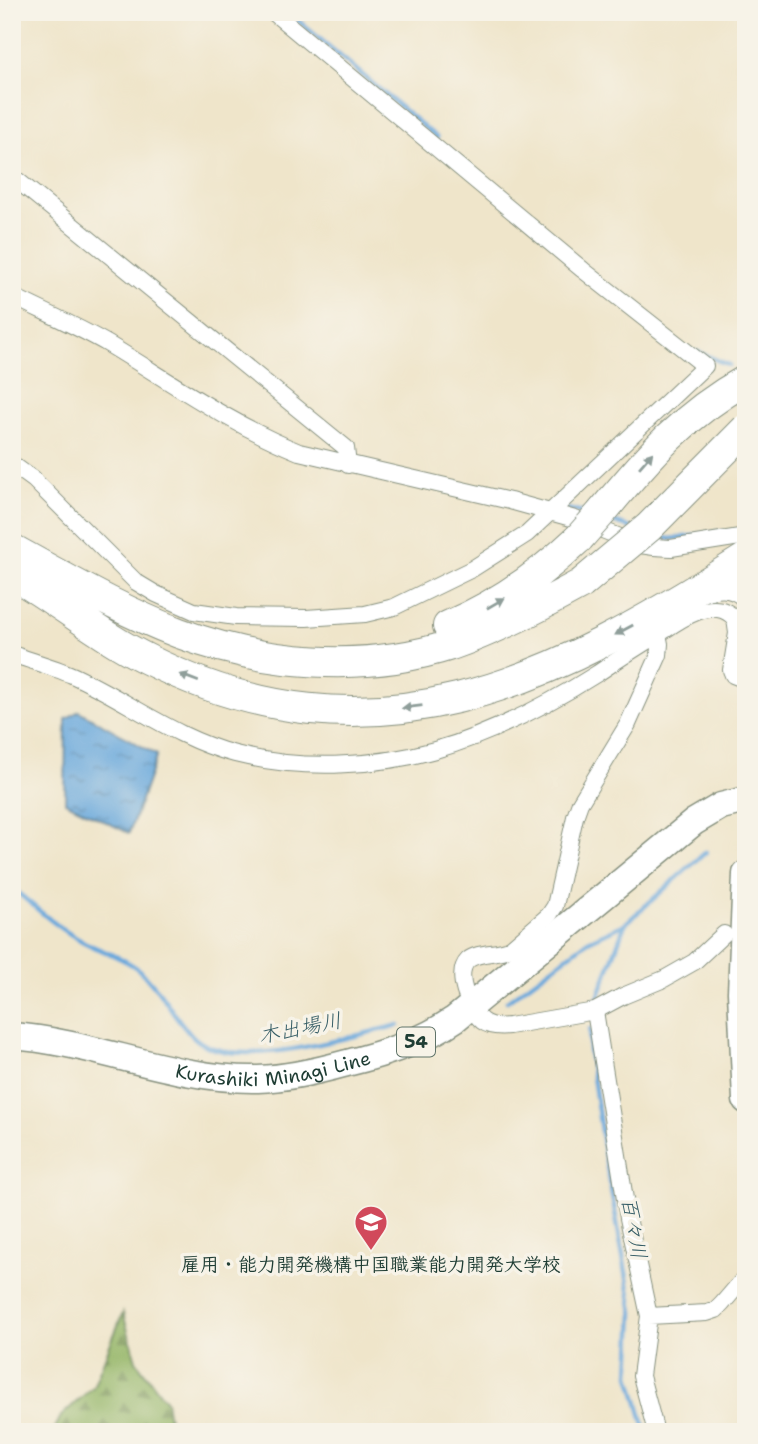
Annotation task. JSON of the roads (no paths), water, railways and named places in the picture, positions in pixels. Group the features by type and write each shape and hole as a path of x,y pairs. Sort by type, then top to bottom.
{"highway":[{"path":"265,655 308,655 364,648 419,636 475,615 526,584 551,565 603,512 644,461 677,428 711,401 746,380"},
{"path":"20,579 160,645 209,662 282,676 368,677 406,671 480,649 540,617 649,527 746,429"},
{"path":"12,549 150,621 209,643 312,662 368,661 450,645 505,624 581,584"},
{"path":"20,579 127,648 212,687 282,705 358,711 429,705 506,685 581,654 746,558"},
{"path":"700,587 711,583 730,582 746,591"}],"main road":[{"name":"Kurashiki Minagi Line","path":"12,1036 201,1074 258,1079 306,1074 392,1051 424,1039 472,1005 694,822 721,806 746,800"},
{"path":"746,874 741,992 746,1100"}],"street":[{"path":"12,464 34,480 136,582 194,611 236,617 306,618 365,614 394,607 472,569 527,534 705,366 583,270 273,12"},
{"path":"12,176 346,448 348,464"},
{"path":"12,296 104,342 222,415 267,439 299,452 556,509 640,545 671,548 746,536"},
{"path":"12,654 72,675 187,736 233,754 275,761 347,764 387,760 435,750 493,727 584,681 658,634 707,609 725,610 735,620 737,626 730,670 733,675 746,680"},
{"path":"658,634 659,655 628,724 580,803 555,906 549,915 510,948 503,952 479,955 466,963 461,978 481,1020 495,1027 509,1026 595,1011 694,962 724,934"},
{"path":"595,1011 628,1218 649,1316 641,1376 656,1432"},
{"path":"649,1316 707,1313 716,1310 746,1276"}],"water":[{"path":"79,711 157,755 129,833 65,802 66,719"}],"waterway":[{"path":"288,12 437,138"},
{"path":"698,352 729,365"},
{"path":"562,508 585,513"},
{"path":"610,521 631,528"},
{"path":"656,536 670,539 723,532"},
{"name":"木出場川","path":"507,1001 588,941 625,924 706,852"},
{"name":"木出場川","path":"12,892 18,893 74,936 139,970 155,986 188,1031 214,1049 238,1053 294,1049 399,1025"},
{"name":"百々川","path":"598,998 625,924"},
{"name":"百々川","path":"590,1029 589,1049 603,1145 633,1312 630,1375 646,1432"}],"place":[{"name":"雇用・能力開発機構中国職業能力開発大学校","path":"371,1252"}]}
